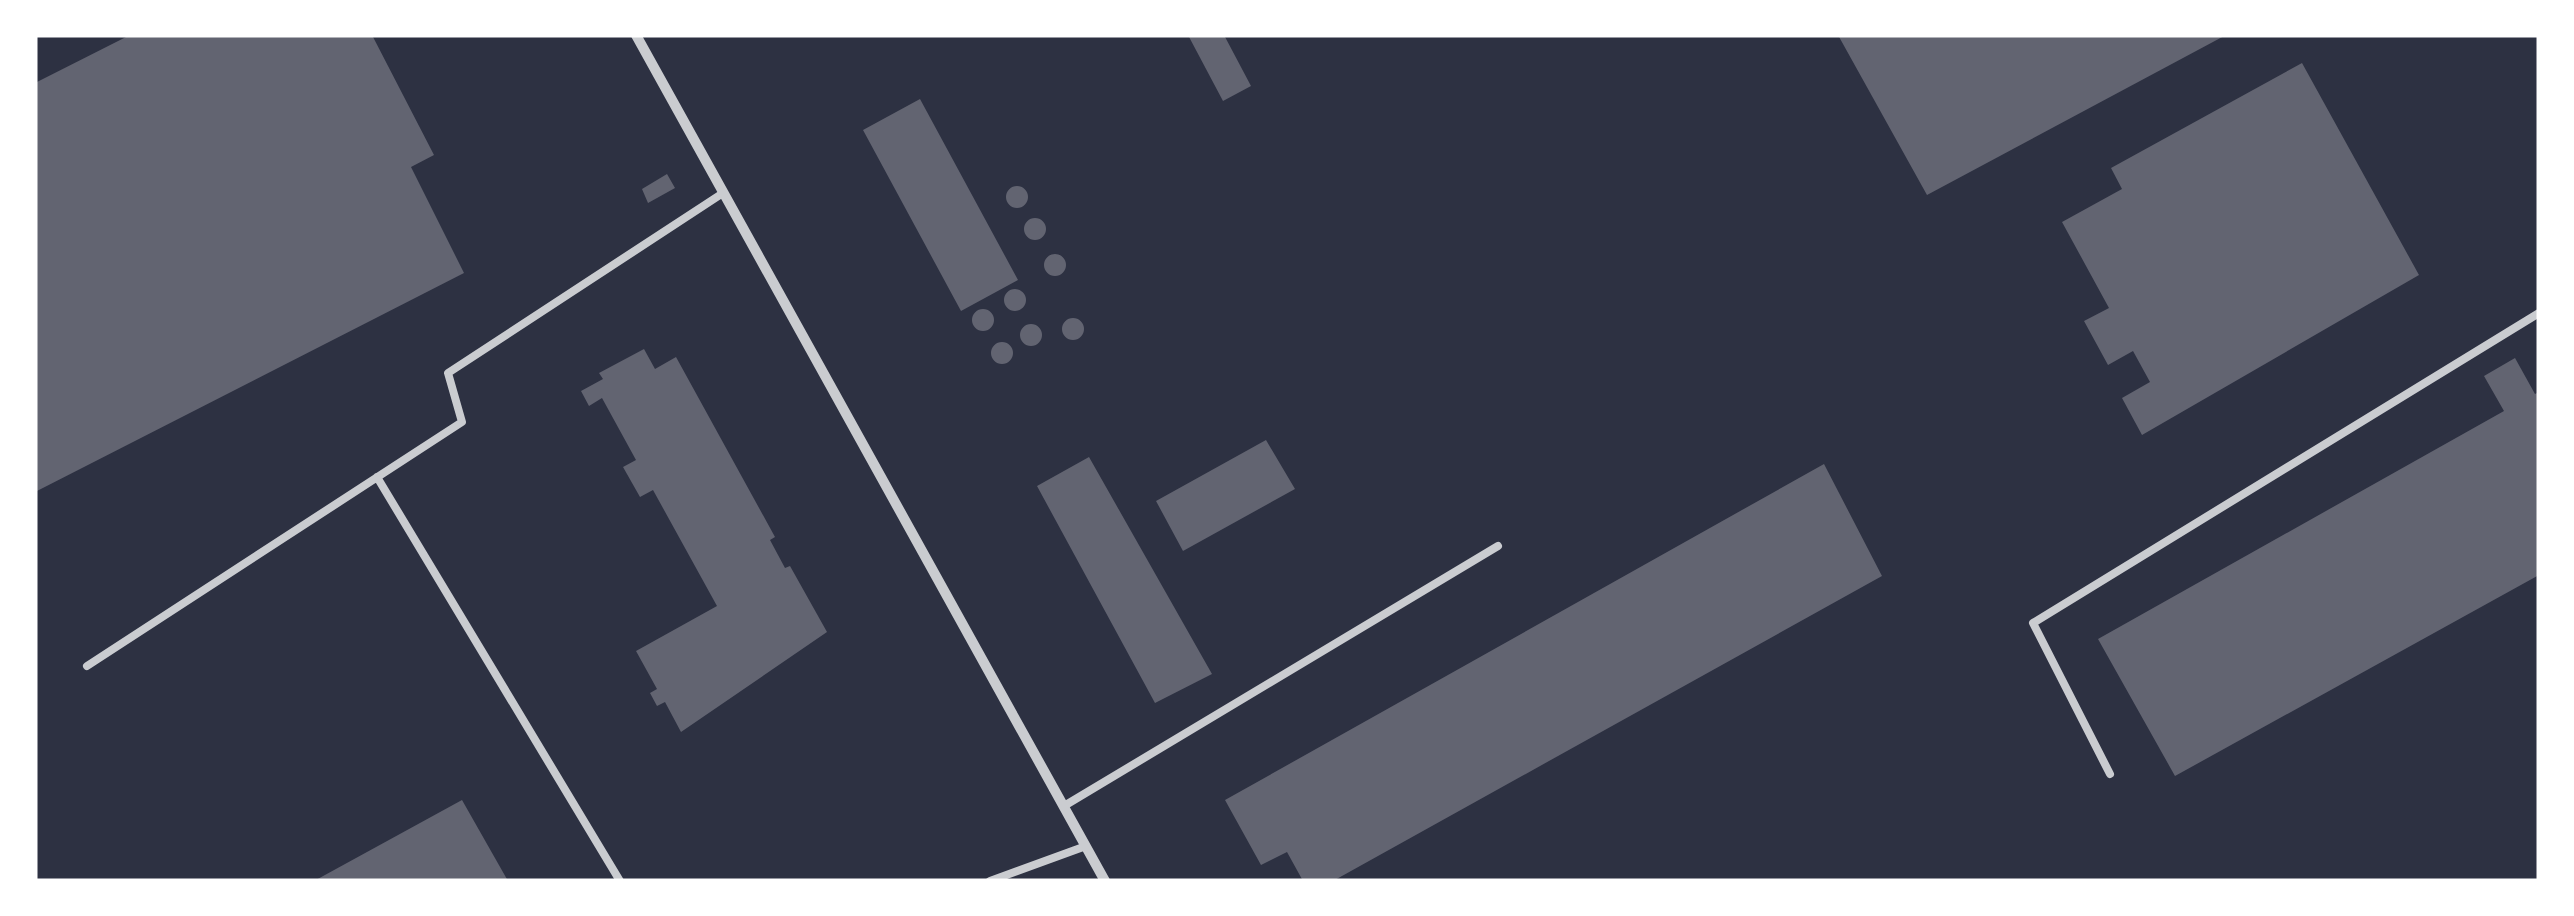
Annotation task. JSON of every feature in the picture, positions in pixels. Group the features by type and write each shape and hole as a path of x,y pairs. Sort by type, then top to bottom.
{"street":[{"path":"636,35 1106,881"}],"lane":[{"path":"87,666 462,422 448,373 723,193"},
{"path":"2110,774 2033,623 2539,313"},
{"path":"377,478 620,881"},
{"path":"1064,806 1498,546"},
{"path":"990,881 1086,846"}],"building":[{"path":"130,35 372,35 434,155 411,167 464,273 35,492 35,83"},
{"path":"1188,35 1224,35 1251,86 1223,101"},
{"path":"1838,35 2226,35 1927,195"},
{"path":"2302,63 2419,275 2142,435 2122,398 2150,382 2133,351 2108,365 2084,321 2109,308 2062,222 2122,189 2111,168"},
{"path":"920,99 1018,280 961,311 863,130"},
{"path":"667,174 675,188 648,203 642,189"},
{"path":"1013,186 1021,186 1028,197 1021,208 1013,208 1006,201 1006,193"},
{"path":"1031,218 1039,218 1046,229 1039,240 1031,240 1024,233 1024,225"},
{"path":"1055,254 1063,257 1063,273 1055,276 1047,273 1044,265 1047,257"},
{"path":"1015,289 1023,292 1023,308 1015,311 1007,308 1004,300 1007,292"},
{"path":"979,309 987,309 994,320 987,331 979,331 972,324 972,316"},
{"path":"1073,318 1081,321 1081,337 1073,340 1065,337 1062,329 1065,321"},
{"path":"1027,324 1035,324 1042,335 1035,346 1027,346 1020,339 1020,331"},
{"path":"1002,342 1010,345 1010,361 1002,364 994,361 991,353 994,345"},
{"path":"644,349 655,369 676,357 775,537 770,540 785,568 790,566 827,632 681,732 665,702 657,706 650,693 657,689 636,651 717,606 653,490 640,497 623,467 636,460 602,398 589,406 581,391 603,379 599,373"},
{"path":"2515,358 2535,394 2539,392 2539,575 2175,776 2098,639 2504,411 2484,376"},
{"path":"1266,440 1295,489 1183,551 1156,501"},
{"path":"1089,457 1212,674 1155,703 1037,486"},
{"path":"1824,464 1882,576 1333,881 1303,881 1287,852 1261,865 1225,800"},
{"path":"462,800 508,881 314,881"}]}
